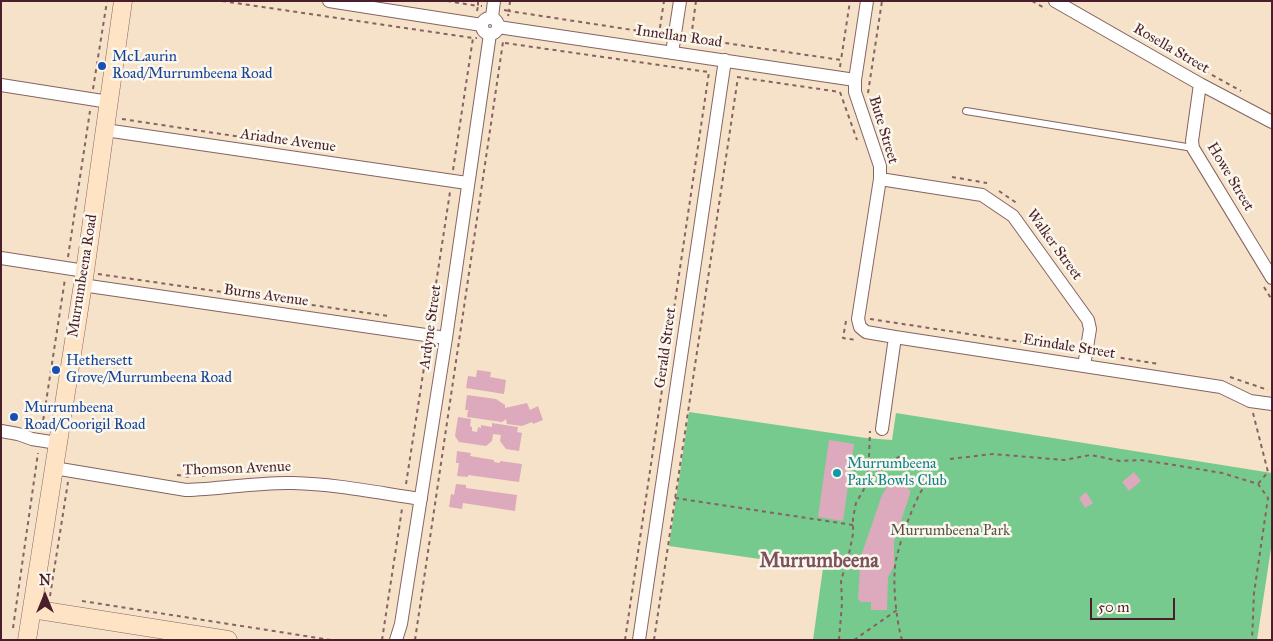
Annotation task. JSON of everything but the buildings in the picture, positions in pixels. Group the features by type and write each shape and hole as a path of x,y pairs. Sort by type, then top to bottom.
{"main road":[{"name":"Murrumbeena Road","path":"27,640 54,468 52,436 88,277 105,130 100,101 116,2"},
{"path":"32,610 227,640"}],"street":[{"name":"Innellan Road","path":"329,1 854,80"},
{"name":"Ardyne Street","path":"396,640 401,624 446,338 487,25 494,1"},
{"path":"672,53 680,1"},
{"name":"Bute Street","path":"863,329 858,319 880,179 880,166 855,92 854,80 867,1"},
{"name":"Rosella Street","path":"1052,6 1272,122"},
{"name":"Gerald Street","path":"639,640 725,60"},
{"name":"Howe Street","path":"1200,84 1192,141 1193,148 1267,280"},
{"path":"1,85 100,101"},
{"name":"Ariadne Avenue","path":"105,130 467,183"},
{"name":"Walker Street","path":"880,179 982,195 1013,216 1088,320 1090,329 1084,366"},
{"name":"Burns Avenue","path":"1,258 66,268 88,277 446,338"},
{"name":"Erindale Street","path":"863,329 866,332 895,337 1221,387 1250,401 1272,404"},
{"path":"882,429 895,337"},
{"path":"1,431 18,434 34,432 52,436"},
{"name":"Thomson Avenue","path":"54,468 186,490 292,483 326,485 421,499"},
{"name":"Ardyne Street","path":"401,624 402,640"}],"lane":[{"path":"966,111 1193,148"}],"path":[{"path":"222,1 473,38 487,25 478,6 478,1"},
{"path":"447,1 478,6"},
{"path":"510,1 509,11 659,34 664,1"},
{"path":"696,1 690,38 841,60 850,1"},
{"path":"1032,1 1052,6"},
{"path":"52,436 66,268 100,101 116,2"},
{"path":"1150,40 1246,94"},
{"path":"415,640 503,42"},
{"path":"625,640 709,72"},
{"path":"654,640 738,77"},
{"path":"840,92 859,144"},
{"path":"88,277 391,317"},
{"path":"1267,280 1272,300"},
{"path":"846,318 843,338 863,329 1074,351 1075,342"},
{"path":"1248,410 1253,411 1268,472 1258,484"},
{"path":"868,482 869,431 882,429"},
{"path":"12,628 39,449"},
{"path":"950,459 993,454 1064,460 1091,455 1120,461 1140,460 1222,473 1258,484 1268,498 1254,593 1252,640"},
{"path":"839,640 842,603 841,580 853,534 856,503 876,472 900,456"},
{"path":"200,476 251,470 271,471"},
{"path":"173,475 191,477"},
{"path":"902,640 898,627 896,561 916,499 925,485"},
{"path":"661,496 853,525"},
{"path":"854,640 897,610"}],"green space":[{"name":"Murrumbeena Park","path":"689,412 866,438 892,440 896,413 1272,473 1272,542 1257,640 813,640 823,568 669,546"}],"place":[{"name":"McLaurin Road/Murrumbeena Road","path":"102,66"},
{"name":"Hethersett Grove/Murrumbeena Road","path":"56,370"},
{"name":"Murrumbeena Road/Coorigil Road","path":"14,417"},
{"name":"Murrumbeena Park Bowls Club","path":"837,473"}],"district":[{"name":"Murrumbeena","path":"819,562"}]}
